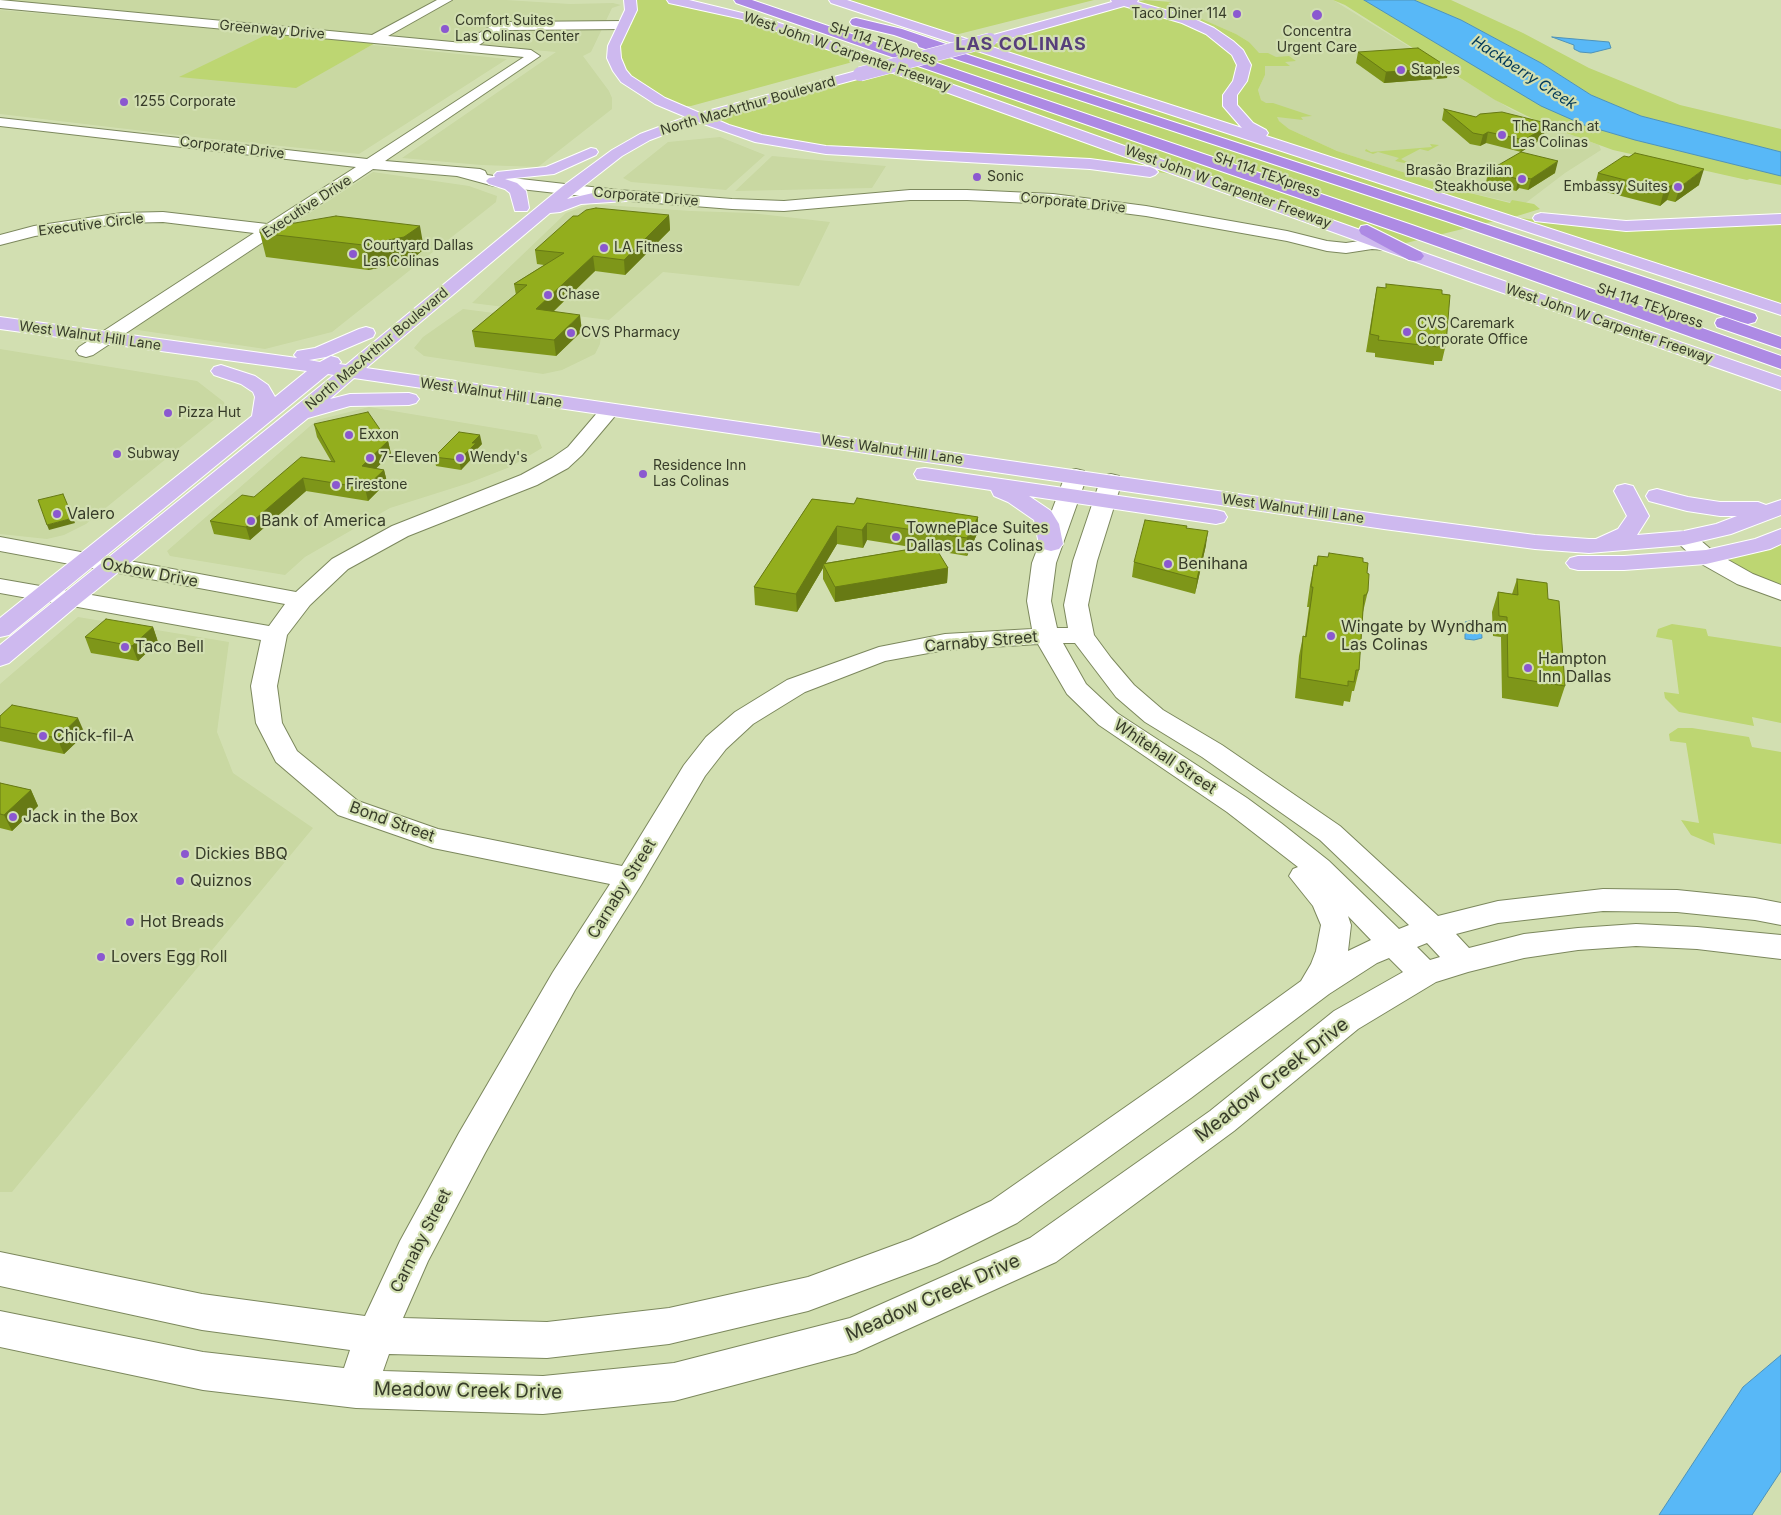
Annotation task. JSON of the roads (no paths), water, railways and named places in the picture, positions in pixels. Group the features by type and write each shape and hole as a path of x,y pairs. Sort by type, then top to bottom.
{"highway":[{"name":"West John W Carpenter Freeway","path":"740,0 1406,229 1781,363"},
{"name":"SH 114 TEXpress","path":"752,0 1781,351"},
{"name":"SH 114 TEXpress","path":"773,0 1257,162 1781,343"},
{"name":"West John W Carpenter Freeway","path":"1128,97 1114,96 1014,69 898,32 851,21 1452,218 1781,329"},
{"path":"1174,150 1207,170 1368,231 1415,256"},
{"path":"1257,162 1452,218"},
{"path":"1680,326 1719,335 1781,356"}],"main road":[{"path":"630,0 631,10 614,46 614,58 620,71 626,79 641,90 724,128 760,139 826,150 1122,167 1200,182 1259,198"},
{"name":"West John W Carpenter Freeway","path":"673,0 737,14 767,23 1259,198 1415,256 1781,384"},
{"path":"835,0 1781,310"},
{"name":"North MacArthur Boulevard","path":"622,134 648,123 692,114 1107,0"},
{"path":"1124,1 1200,26 1220,37 1234,48 1244,65 1240,81 1228,101 1237,116 1248,126 1270,137 1360,169 1381,179"},
{"name":"North MacArthur Boulevard","path":"856,70 990,40 1124,1"},
{"name":"North MacArthur Boulevard","path":"0,658 70,599 289,423 348,373 387,328 528,213 573,186 630,144 692,114"},
{"path":"659,130 694,126 724,128"},
{"name":"North MacArthur Boulevard","path":"506,220 528,213 551,184 591,152 606,143"},
{"path":"498,178 549,170 591,152"},
{"path":"498,178 518,190 528,213 578,200 611,196 635,197"},
{"path":"1415,189 1505,212 1580,223 1655,226 1781,219"},
{"name":"West Walnut Hill Lane","path":"0,323 525,398 603,418 962,480 1072,485"},
{"path":"387,328 382,361 383,366 396,372 506,389 525,398"},
{"name":"North MacArthur Boulevard","path":"0,630 366,333 387,328"},
{"path":"262,359 318,352 366,333"},
{"name":"West Walnut Hill Lane","path":"0,338 408,399 603,418 1072,485 1532,561 1614,563 1706,557 1762,544 1781,536"},
{"path":"221,371 248,380 261,389 265,397 262,419"},
{"path":"289,423 322,407 350,400 408,399"},
{"path":"962,480 991,486 1016,497 1035,509 1048,524 1051,544"},
{"name":"West Walnut Hill Lane","path":"1108,491 1577,546 1684,538 1724,529 1780,508"},
{"path":"1596,546 1613,541 1626,534 1634,526 1638,516 1625,491"},
{"path":"1657,496 1720,510 1780,508"}],"street":[{"path":"374,39 446,0"},
{"name":"Greenway Drive","path":"0,4 466,47 531,54 534,56 527,62"},
{"path":"466,47 495,29 509,26 624,25"},
{"name":"Executive Drive","path":"86,351 527,62"},
{"name":"Corporate Drive","path":"0,122 551,184 784,206 910,195 966,195 1053,199 1117,206 1314,241 1327,246 1346,248 1372,244 1386,245"},
{"name":"Corporate Drive","path":"573,186 635,197 733,201"},
{"name":"Executive Circle","path":"0,240 34,231 122,218 163,217 272,230"},
{"name":"Corporate Drive","path":"1314,241 1336,238 1340,234 1340,228"},
{"name":"Bond Street","path":"603,418 575,451 560,463 529,480 447,511 374,544 340,564 301,600 275,634 264,686 269,723 286,756 348,808 433,838 630,878"},
{"name":"Whitehall Street","path":"1072,485 1044,563 1039,601 1046,636 1076,688 1108,719 1272,830 1318,868 1425,974"},
{"name":"Whitehall Street","path":"1108,491 1085,562 1076,605 1082,635 1102,664 1125,691 1154,716 1219,756 1330,833 1432,929 1463,961"},
{"path":"1707,533 1758,567 1781,576"},
{"path":"1684,538 1706,557 1745,579 1781,593"},
{"name":"Oxbow Drive","path":"0,544 301,600"},
{"path":"0,586 275,634"},
{"name":"Carnaby Street","path":"356,1389 376,1335 413,1253 472,1143 564,981 630,878 694,771 716,743 744,718 796,686 879,655 945,642 1002,637 1082,635"},
{"path":"1272,830 1301,872 1327,901 1336,925 1332,951 1326,966 1312,990"},
{"path":"1393,892 1437,907 1498,912"},
{"path":"0,1269 202,1312 376,1335 547,1340 669,1326 808,1294 924,1251 1004,1212 1312,990 1366,955 1394,943 1432,929 1498,912 1603,900 1677,901 1755,909 1781,914"},
{"name":"Meadow Creek Drive","path":"0,1329 203,1372 356,1389 543,1395 674,1382 855,1335 1043,1250 1222,1121 1346,1020 1425,974 1463,961 1524,946 1578,939 1636,935 1697,938 1781,947"}],"water":[{"name":"Hackberry Creek","path":"1364,0 1414,0 1461,20 1541,63 1591,95 1641,116 1781,152 1781,176 1635,140 1584,125 1541,106"},
{"path":"1552,37 1609,42 1611,48 1591,53 1580,52 1574,49 1574,45"},
{"path":"1474,620 1481,624 1482,638 1474,640 1465,639 1465,622"},
{"path":"1781,1355 1781,1471 1752,1515 1659,1515 1743,1387"}],"place":[{"name":"Taco Diner 114","path":"1237,14"},
{"name":"Concentra Urgent Care","path":"1317,15"},
{"name":"Comfort Suites Las Colinas Center","path":"445,29"},
{"name":"Staples","path":"1401,70"},
{"name":"1255 Corporate","path":"124,102"},
{"name":"The Ranch at Las Colinas","path":"1502,135"},
{"name":"Sonic","path":"977,177"},
{"name":"Brasão Brazilian Steakhouse","path":"1522,179"},
{"name":"Embassy Suites","path":"1678,187"},
{"name":"LA Fitness","path":"604,248"},
{"name":"Courtyard Dallas Las Colinas","path":"353,254"},
{"name":"Chase","path":"548,295"},
{"name":"CVS Caremark Corporate Office","path":"1407,332"},
{"name":"CVS Pharmacy","path":"571,333"},
{"name":"Pizza Hut","path":"168,413"},
{"name":"Exxon","path":"349,435"},
{"name":"Subway","path":"117,454"},
{"name":"7-Eleven","path":"370,458"},
{"name":"Wendy's","path":"460,458"},
{"name":"Residence Inn Las Colinas","path":"643,474"},
{"name":"Firestone","path":"336,485"},
{"name":"Valero","path":"57,514"},
{"name":"Bank of America","path":"251,521"},
{"name":"TownePlace Suites Dallas Las Colinas","path":"896,537"},
{"name":"Benihana","path":"1168,564"},
{"name":"Wingate by Wyndham Las Colinas","path":"1331,636"},
{"name":"Taco Bell","path":"125,647"},
{"name":"Hampton Inn Dallas","path":"1528,668"},
{"name":"Chick-fil-A","path":"43,736"},
{"name":"Jack in the Box","path":"13,817"},
{"name":"Dickies BBQ","path":"185,854"},
{"name":"Quiznos","path":"180,881"},
{"name":"Hot Breads","path":"130,922"},
{"name":"Lovers Egg Roll","path":"101,957"}],"district":[{"name":"LAS COLINAS","path":"1021,45"}]}
